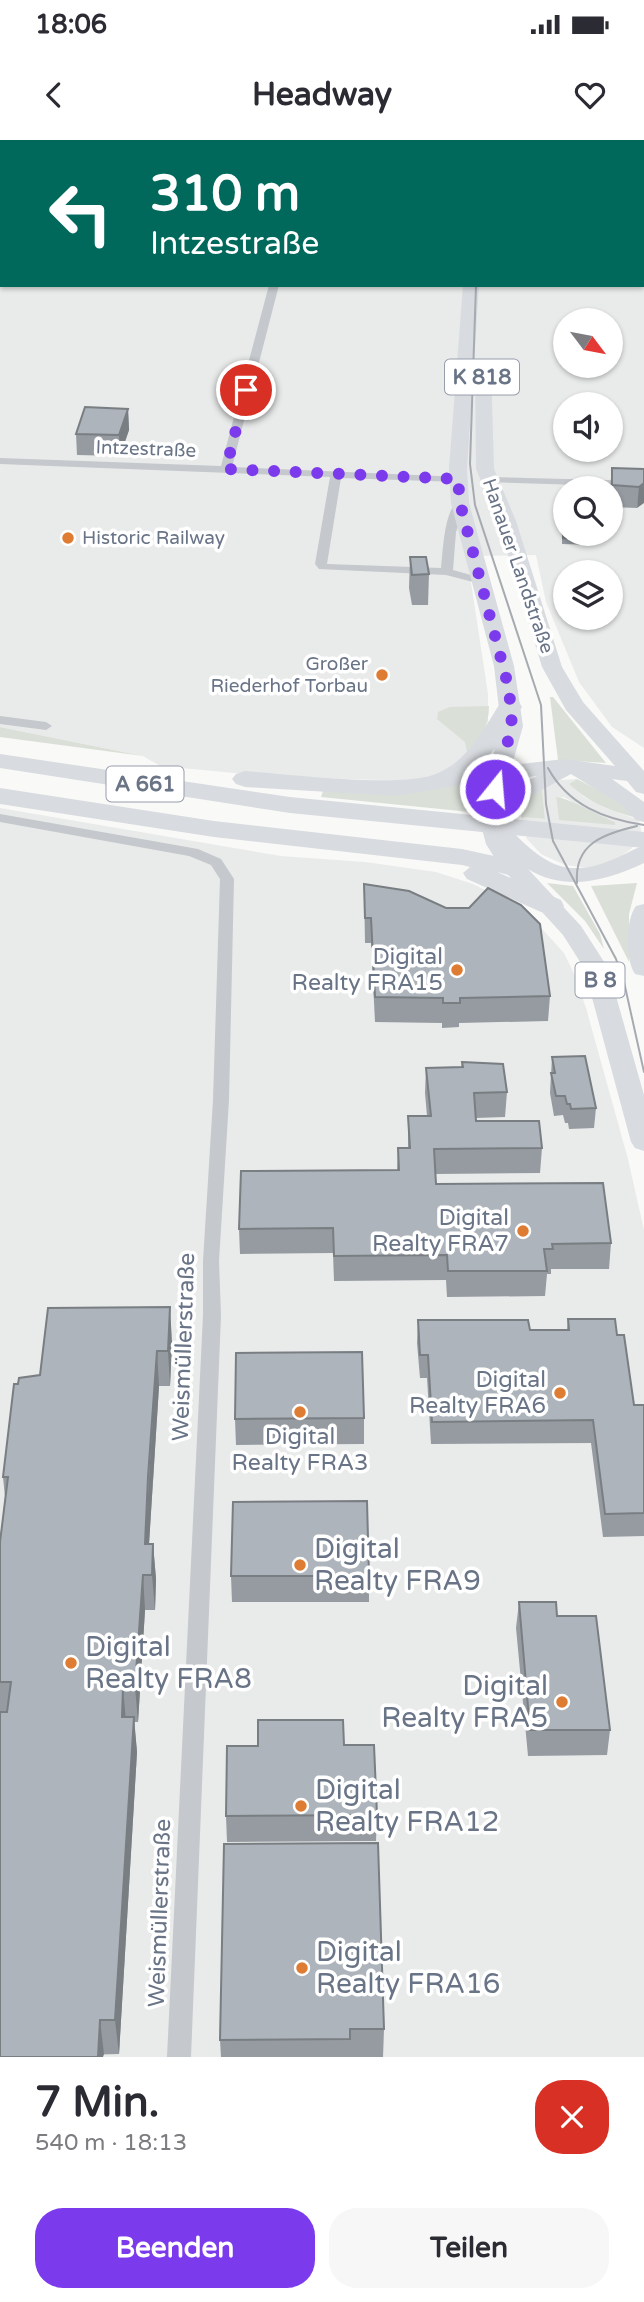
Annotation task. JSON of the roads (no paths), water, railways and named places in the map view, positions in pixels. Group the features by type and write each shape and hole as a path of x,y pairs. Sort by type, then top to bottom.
{"highway":[{"path":"435,784 474,758 500,727 510,707"},
{"path":"0,748 162,771 375,789 435,784 499,773"},
{"name":"A 661","path":"0,761 287,811 644,840"},
{"name":"A 661","path":"0,776 644,853"},
{"path":"0,796 214,829 438,854 513,868"},
{"path":"335,843 435,859 495,880 551,906"}],"main road":[{"name":"Hanauer Landstraße","path":"471,287 458,479 460,503 504,666 510,707 510,739 499,773 490,819"},
{"name":"Hanauer Landstraße","path":"485,287 482,410 485,469 507,521 552,667 574,705 599,734 642,775"},
{"path":"458,479 489,480"},
{"path":"499,773 545,766 642,775"},
{"path":"575,767 613,789 644,815"},
{"path":"575,767 521,791 500,805 490,819 516,848 560,876 607,870 644,853"},
{"name":"B 8","path":"490,819 496,844 513,868 572,930 596,968 644,1142"},
{"path":"513,868 594,879 644,876"},
{"name":"B 8","path":"644,911 640,938 644,969"}],"street":[{"path":"226,469 273,287"},
{"name":"Intzestraße","path":"0,461 458,479"},
{"path":"336,474 321,564 323,567 447,572 481,582"},
{"path":"489,480 644,484"},
{"path":"447,572 450,532 460,503"},
{"path":"0,720 46,726"},
{"name":"Weismüllerstraße","path":"0,818 192,852 216,862 227,878 221,1100 211,1261 212,1328 179,2057"}],"tram line":[{"path":"476,287 470,464 475,505 541,705 546,804 553,841 616,959 624,982 644,1072"},
{"path":"548,768 556,781 577,801 601,814 644,825"},
{"path":"577,883 577,869 586,849 603,837 637,826"}],"place":[{"name":"Historic Railway","path":"68,538"},
{"name":"Großer Riederhof Torbau","path":"382,675"},
{"name":"Digital Realty FRA15","path":"457,970"},
{"name":"Digital Realty FRA7","path":"523,1231"},
{"name":"Digital Realty FRA6","path":"560,1393"},
{"name":"Digital Realty FRA3","path":"300,1412"},
{"name":"Digital Realty FRA9","path":"300,1565"},
{"name":"Digital Realty FRA8","path":"71,1663"},
{"name":"Digital Realty FRA5","path":"562,1702"},
{"name":"Digital Realty FRA12","path":"301,1806"},
{"name":"Digital Realty FRA16","path":"302,1968"}]}
